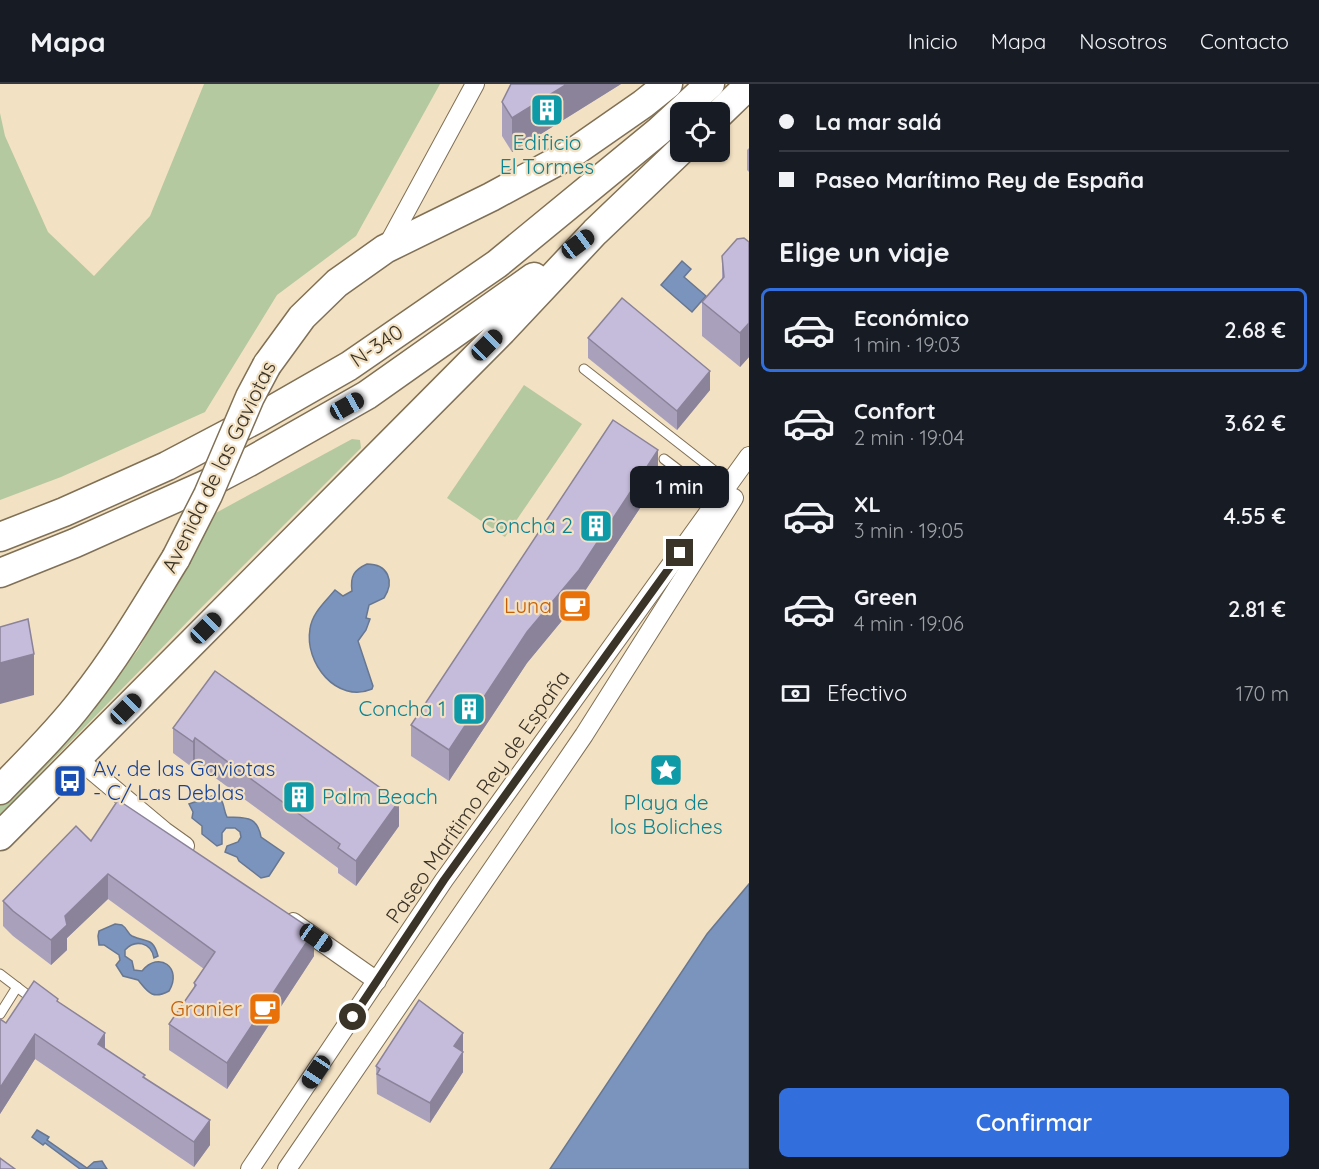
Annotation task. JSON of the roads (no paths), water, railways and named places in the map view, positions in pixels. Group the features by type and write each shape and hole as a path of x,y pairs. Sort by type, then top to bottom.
{"main road":[{"name":"Avenida de las Gaviotas","path":"0,790 54,734 84,698 137,621 176,558 208,495 250,397 267,364 302,317 337,283 385,249 491,197 574,152 643,105 668,84"},
{"name":"N-340","path":"0,537 64,512 167,466 349,366 497,264 659,131 710,84"},
{"path":"730,103 749,85"},
{"path":"0,836 502,331 594,232 670,160"},
{"name":"N-340","path":"0,573 75,543 207,484 367,395 498,304 594,232"}],"street":[{"path":"385,249 475,84"},
{"name":"Paseo Marítimo Rey de España","path":"250,1169 444,880 749,456"},
{"path":"287,1169 584,735 749,476"},
{"path":"77,758 164,831 202,858"},
{"path":"278,912 377,981"}],"lane":[{"path":"584,369 730,483"},
{"path":"664,459 718,500"},
{"path":"0,974 45,1007"},
{"path":"0,1014 17,987"}],"water":[{"path":"682,261 691,269 684,277 706,296 692,312 661,285"},
{"path":"367,564 385,570 389,586 384,598 369,605 366,618 370,619 358,641 372,689 359,692 347,691 335,686 318,667 312,655 310,629 316,613 327,599 335,590 343,596 352,591 354,574"},
{"path":"212,796 220,798 227,817 253,821 261,837 284,853 269,876 261,878 237,857 225,852 227,846 238,842 241,837 240,832 235,828 226,828 222,833 222,844 217,846 202,834 202,826 192,818 193,812 189,804"},
{"path":"749,884 749,1169 550,1169 707,934"},
{"path":"115,924 122,925 132,936 152,943 158,956 154,958 150,948 138,943 125,950 125,956 132,961 134,970 142,971 155,962 167,964 173,975 173,983 169,991 154,995 138,980 123,976 116,965 120,960 119,955 104,945 99,945 99,931"},
{"path":"37,1130 49,1137 47,1140 87,1168 94,1162 102,1161 107,1169 80,1169 45,1143 43,1145 32,1137"}],"place":[{"name":"Edificio El Tormes","path":"547,110"},
{"name":"Concha 2","path":"596,526"},
{"name":"Luna","path":"575,606"},
{"name":"Concha 1","path":"469,709"},
{"name":"Playa de los Boliches","path":"666,770"},
{"name":"Av. de las Gaviotas - C/ Las Deblas","path":"70,781"},
{"name":"Palm Beach","path":"299,797"},
{"name":"Granier","path":"265,1009"}]}
